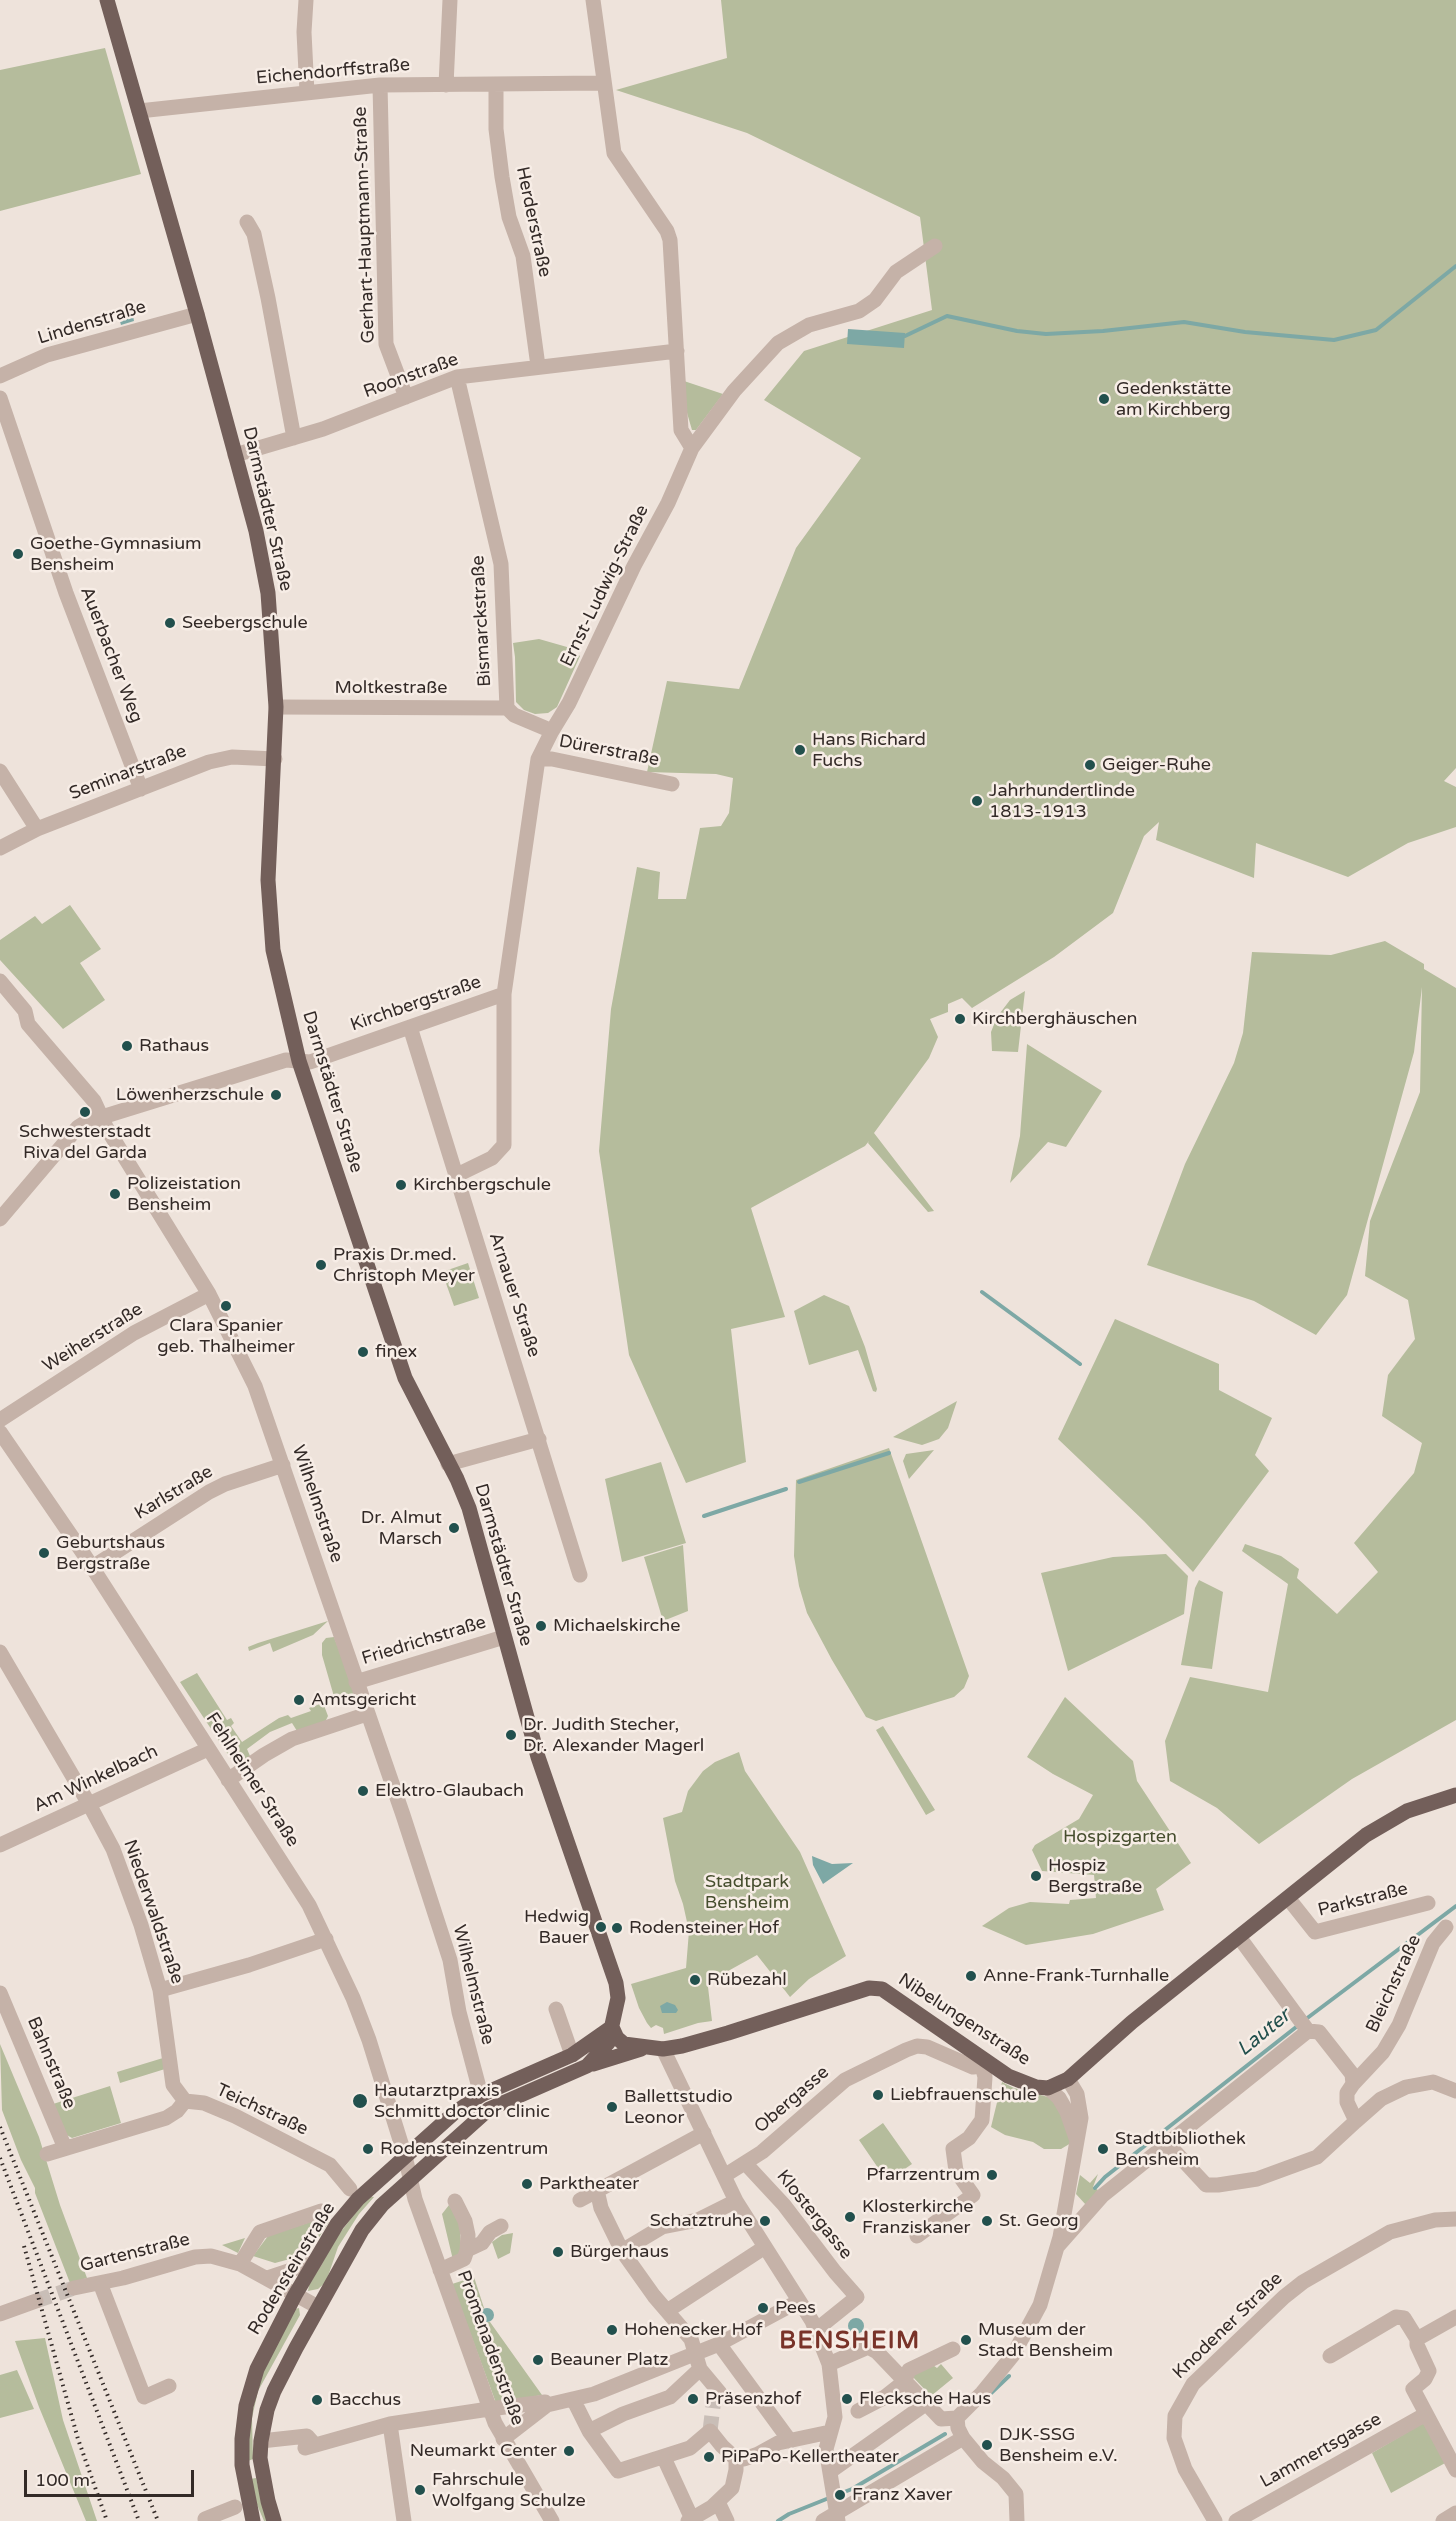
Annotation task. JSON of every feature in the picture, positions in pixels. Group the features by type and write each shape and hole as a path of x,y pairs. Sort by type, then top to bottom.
{"main road":[{"name":"Darmstädter Straße","path":"107,0 197,314 256,531 268,593 276,707 268,880 273,950 298,1060 405,1378 469,1508 538,1758 616,1983 618,1998 612,2027"},
{"path":"1048,2088 1068,2079 1132,2022 1384,1823 1407,1811 1456,1795"},
{"name":"Nibelungenstraße","path":"587,2066 656,2048 682,2046 869,1988 882,1989 903,2002 984,2064 1036,2087 1048,2088"},
{"path":"274,2521 261,2465 261,2441 265,2418 274,2391 318,2307 372,2217 409,2180 489,2109 587,2066 608,2043 612,2027 656,2048"},
{"name":"Rodensteinstraße","path":"253,2521 243,2472 242,2439 246,2406 257,2369 295,2295 337,2224 358,2199 454,2113 482,2095 572,2055 612,2027"}],"street":[{"path":"306,0 304,32 307,93"},
{"path":"446,85 450,0"},
{"path":"593,0 614,153 667,231 670,240 681,430 692,448"},
{"name":"Eichendorffstraße","path":"139,111 380,85 603,82"},
{"name":"Herderstraße","path":"496,84 496,129 502,177 509,217 523,256 538,366"},
{"name":"Gerhart-Hauptmann-Straße","path":"380,85 386,344 406,398"},
{"path":"247,222 254,234 268,298 294,438"},
{"name":"Ernst-Ludwig-Straße","path":"455,1176 492,1158 504,1144 504,994 538,759 569,703 634,566 668,503 692,448 734,392 778,344 809,325 859,311 875,300 896,272 935,246"},
{"name":"Lindenstraße","path":"0,376 47,355 197,314"},
{"name":"Roonstraße","path":"235,455 323,429 457,377 677,351"},
{"name":"Bismarckstraße","path":"457,377 501,564 507,708 514,715 552,731"},
{"name":"Auerbacher Weg","path":"0,398 66,593 141,789"},
{"name":"Moltkestraße","path":"276,707 507,708"},
{"name":"Seminarstraße","path":"0,848 37,829 209,762 232,757 274,759"},
{"name":"Dürerstraße","path":"538,759 552,759 672,784"},
{"path":"0,771 37,829"},
{"name":"Wilhelmstraße","path":"0,981 25,1011 28,1024 94,1101 100,1117 209,1294 255,1386 403,1815 450,1960 459,2012 482,2095"},
{"name":"Kirchbergstraße","path":"0,1219 78,1127 100,1117 286,1060 310,1062 504,994"},
{"name":"Arnauer Straße","path":"410,1027 580,1575"},
{"name":"Weiherstraße","path":"0,1420 134,1333 209,1294"},
{"name":"Fehlheimer Straße","path":"0,1432 309,1905 353,1998 369,2040 405,2156 409,2180"},
{"path":"448,1464 539,1439"},
{"name":"Karlstraße","path":"91,1569 209,1492 225,1484 283,1465"},
{"name":"Friedrichstraße","path":"356,1682 504,1637"},
{"name":"Niederwaldstraße","path":"0,1652 89,1804 112,1849 129,1890 160,1990 173,2085 185,2101"},
{"path":"228,1780 292,1739 367,1714"},
{"name":"Am Winkelbach","path":"0,1845 208,1749"},
{"name":"Parkstraße","path":"1287,1898 1315,1932 1428,1903"},
{"name":"Bleichstraße","path":"1353,2084 1383,2052 1399,2025 1433,1943 1446,1927"},
{"path":"1239,1937 1304,2026 1317,2030 1347,2066 1352,2074 1353,2084 1347,2093 1347,2102 1360,2118"},
{"path":"160,1990 249,1965 326,1939"},
{"name":"Bahnstraße","path":"0,1993 65,2148"},
{"path":"556,2009 572,2055"},
{"path":"1057,2247 1102,2196 1168,2144 1304,2026"},
{"name":"Obergasse","path":"723,2176 745,2163 844,2080 912,2048 927,2047 967,2066 984,2064"},
{"path":"656,2048 704,2133 736,2201 816,2330 829,2364 835,2417 826,2449 837,2512"},
{"path":"917,2236 973,2195 956,2171 953,2149 969,2138 982,2120 984,2064"},
{"path":"829,2364 868,2347 877,2352 941,2420 957,2418 1003,2367 1025,2336 1040,2305 1057,2247 1081,2118 1077,2094 1068,2079"},
{"path":"1168,2144 1206,2185 1218,2186 1257,2179 1317,2157 1381,2098 1416,2084 1433,2082 1456,2091"},
{"path":"1048,2088 1059,2098 1067,2112 1077,2141"},
{"path":"47,2154 166,2118 177,2111 185,2101"},
{"name":"Teichstraße","path":"185,2101 204,2103 236,2116 330,2165 350,2189"},
{"path":"580,2200 704,2133"},
{"name":"Klostergasse","path":"745,2163 784,2205 857,2297 816,2330"},
{"name":"Promenadenstraße","path":"409,2180 503,2439 552,2521"},
{"path":"597,2190 601,2208 622,2251 691,2339 697,2362 720,2393"},
{"path":"440,2270 464,2259 467,2250 468,2235 465,2221 455,2201"},
{"path":"622,2251 662,2227 698,2220 736,2201"},
{"path":"240,2264 260,2232 321,2211"},
{"name":"Knodener Straße","path":"1215,2521 1185,2469 1174,2438 1175,2416 1193,2384 1284,2297 1303,2282 1390,2232 1435,2220 1456,2219"},
{"path":"467,2250 482,2243 490,2232 501,2226"},
{"path":"667,2311 765,2247"},
{"name":"Gartenstraße","path":"74,2288 202,2256 220,2256 267,2278 318,2307"},
{"path":"267,2278 315,2262"},
{"path":"100,2283 144,2397 169,2386"},
{"path":"0,2314 36,2301"},
{"path":"589,2431 623,2414 670,2397 697,2362 719,2344 799,2301"},
{"path":"1330,2356 1396,2316 1404,2318 1417,2339 1417,2345 1429,2371 1425,2379 1413,2389 1456,2470"},
{"path":"1417,2339 1456,2317"},
{"path":"719,2344 790,2441"},
{"path":"858,2411 885,2397 904,2382 909,2370 953,2349"},
{"path":"503,2439 547,2405 594,2394 697,2362"},
{"path":"573,2399 589,2431 618,2471 690,2448 710,2431 736,2459 744,2459 778,2443 830,2432"},
{"path":"261,2441 307,2436 310,2447 390,2424 494,2409 545,2403 547,2405"},
{"path":"832,2478 927,2403"},
{"name":"Lammertsgasse","path":"1236,2521 1426,2414"},
{"path":"957,2418 958,2428 963,2438 983,2462 1003,2478 1016,2494 1017,2521"},
{"path":"390,2424 404,2521"},
{"path":"823,2521 963,2438"},
{"path":"664,2458 690,2520 719,2501 732,2488 736,2459"},
{"path":"719,2501 728,2521"},
{"path":"205,2519 235,2507"},
{"path":"1443,2521 1456,2513"}],"green space":[{"path":"721,0 1456,0 1456,768 1444,781 1456,787 1456,827 1408,843 1348,877 1256,843 1254,878 1156,840 1159,822 1144,836 1113,913 1054,957 972,1008 962,998 948,1004 948,1012 930,1019 938,1037 929,1058 874,1133 934,1211 928,1212 868,1143 869,1141 865,1146 751,1208 785,1317 731,1329 746,1462 686,1483 629,1355 599,1151 611,1009 637,867 660,872 658,899 686,899 700,828 721,826 729,813 733,778 716,774 647,772 667,681 739,689 796,548 861,458 764,400 804,351 932,310 920,217 747,133 616,90 727,58"},
{"path":"105,48 141,174 0,211 0,70"},
{"path":"684,381 723,394 696,430 692,430 685,406"},
{"path":"539,639 567,647 580,656 557,707 548,713 535,714 524,710 516,702 513,643"},
{"path":"70,905 101,949 80,963 105,1000 63,1029 0,960 0,940 35,916 42,924"},
{"path":"1385,941 1424,964 1424,969 1456,988 1456,1720 1352,1779 1259,1844 1217,1808 1170,1781 1165,1741 1190,1677 1268,1692 1288,1584 1242,1551 1245,1544 1281,1556 1299,1569 1297,1578 1337,1614 1378,1572 1354,1543 1414,1473 1422,1443 1382,1416 1388,1375 1415,1339 1408,1300 1365,1276 1370,1221 1420,1092 1422,987 1414,1052 1347,1295 1316,1335 1254,1301 1147,1265 1185,1164 1234,1063 1243,1033 1252,952 1331,955"},
{"path":"1025,991 1018,1052 992,1051 991,1032 997,1017 1010,1000"},
{"path":"1027,1044 1102,1091 1066,1147 1048,1142 1010,1183 1020,1136"},
{"path":"468,1263 479,1298 454,1306 442,1272"},
{"path":"824,1295 849,1306 865,1347 876,1392 873,1391 858,1350 809,1365 794,1311"},
{"path":"1115,1319 1219,1364 1219,1390 1272,1418 1255,1455 1269,1471 1193,1572 1144,1521 1058,1439"},
{"path":"957,1401 948,1428 939,1439 922,1445 893,1437"},
{"path":"889,1448 969,1676 964,1688 954,1697 876,1721 866,1717 807,1613 794,1556 796,1480"},
{"path":"934,1450 909,1479 903,1461 906,1454"},
{"path":"661,1462 686,1543 622,1562 605,1479"},
{"path":"683,1545 688,1611 663,1621 644,1557"},
{"path":"1166,1554 1188,1576 1184,1614 1068,1671 1041,1573 1113,1557"},
{"path":"1199,1580 1223,1592 1212,1669 1181,1665 1195,1588"},
{"path":"328,1621 313,1635 273,1652 270,1643 249,1651 248,1647 258,1643"},
{"path":"334,1637 355,1691 355,1701 347,1705 335,1700 322,1655 322,1643 326,1638"},
{"path":"197,1673 227,1720 231,1718 234,1723 231,1726 242,1742 279,1718 288,1715 291,1718 311,1711 309,1708 323,1703 328,1716 325,1722 297,1731 292,1723 270,1732 247,1749 250,1756 235,1765 180,1682"},
{"name":"Hospizgarten","path":"1065,1697 1133,1761 1137,1781 1191,1863 1156,1889 1164,1910 1093,1934 1026,1945 982,1926 1009,1908 1030,1902 1069,1904 1070,1900 1096,1898 1094,1875 1042,1871 1032,1850 1035,1845 1079,1819 1093,1795 1027,1757"},
{"path":"883,1726 935,1810 926,1815 876,1730"},
{"name":"Stadtpark Bensheim","path":"739,1752 745,1771 800,1852 846,1956 809,1979 790,1997 757,1955 719,1976 708,1987 712,2021 664,2034 663,2028 656,2025 651,2028 647,2023 631,1984 686,1968 689,1931 675,1881 663,1818 682,1812 688,1791 703,1771 715,1762"},
{"path":"0,2044 39,2137 60,2205 87,2278 70,2283 35,2188 21,2160 2,2110"},
{"path":"163,2058 165,2069 120,2083 117,2072"},
{"path":"1002,2082 1014,2088 1048,2097 1058,2103 1071,2143 1061,2149 1044,2149 1033,2142 1005,2135 991,2127"},
{"path":"110,2086 121,2123 72,2138 65,2134 53,2104"},
{"path":"883,2123 912,2164 887,2181 859,2140"},
{"path":"1098,2174 1093,2187 1098,2190 1086,2205 1076,2194 1080,2175 1090,2183"},
{"path":"369,2196 374,2197 359,2214 338,2247 326,2282 318,2289 308,2291 309,2285 339,2234"},
{"path":"449,2205 460,2223 461,2256 453,2260 442,2214"},
{"path":"322,2218 329,2222 316,2242 301,2256 275,2263 253,2256 268,2236"},
{"path":"513,2233 510,2253 498,2259 492,2242 502,2235"},
{"path":"245,2238 238,2253 222,2245"},
{"path":"474,2277 484,2308 480,2312 484,2322 490,2322 542,2395 496,2403 452,2284"},
{"path":"299,2308 300,2315 258,2391 252,2418 253,2459 248,2461 249,2426 260,2378 295,2309"},
{"path":"45,2338 63,2420 97,2521 86,2521 39,2407 15,2341"},
{"path":"930,2363 937,2368 941,2364 953,2378 931,2396 911,2375"},
{"path":"17,2370 34,2409 0,2418 0,2375"},
{"path":"1423,2423 1447,2462 1391,2493 1372,2453"},
{"path":"256,2478 268,2521 264,2521 255,2500 250,2479"}],"water":[{"path":"122,308 133,316 134,321 121,325 117,310"},
{"path":"848,329 905,333 904,348 847,344"},
{"path":"812,1856 832,1864 853,1863 823,1884 813,1865"},
{"path":"667,2002 675,2005 678,2010 676,2013 662,2013 660,2006"},
{"path":"484,2308 490,2308 494,2315 490,2322 484,2322 480,2318 480,2312"},
{"path":"853,2318 859,2318 864,2326 862,2332 853,2334 848,2329 848,2323"}],"waterway":[{"path":"905,336 947,316 1017,331 1046,334 1103,331 1184,322 1245,332 1334,340 1376,330 1456,266"},
{"path":"982,1292 1080,1364"},
{"path":"799,1482 889,1453"},
{"path":"704,1516 786,1489"},
{"name":"Lauter","path":"1306,2019 1456,1906"},
{"name":"Lauter","path":"1095,2188 1105,2177 1300,2024"},
{"name":"Lauter","path":"988,2396 1009,2376"},
{"name":"Lauter","path":"839,2494 852,2489 945,2434"},
{"name":"Lauter","path":"778,2521 789,2514 829,2498"}],"tunnel":[{"path":"36,2301 74,2288"},
{"path":"710,2431 714,2398 720,2393"}],"railway":[{"path":"0,2127 158,2521"},
{"path":"0,2158 139,2521"},
{"path":"24,2246 78,2439 107,2521"}],"place":[{"name":"Gedenkstätte am Kirchberg","path":"1104,399"},
{"name":"Goethe-Gymnasium Bensheim","path":"18,554"},
{"name":"Seebergschule","path":"170,623"},
{"name":"Hans Richard Fuchs","path":"800,750"},
{"name":"Geiger-Ruhe","path":"1090,765"},
{"name":"Jahrhundertlinde 1813-1913","path":"977,801"},
{"name":"Kirchberghäuschen","path":"960,1019"},
{"name":"Rathaus","path":"127,1046"},
{"name":"Löwenherzschule","path":"276,1095"},
{"name":"Schwesterstadt Riva del Garda","path":"85,1112"},
{"name":"Kirchbergschule","path":"401,1185"},
{"name":"Polizeistation Bensheim","path":"115,1194"},
{"name":"Praxis Dr.med. Christoph Meyer","path":"321,1265"},
{"name":"Clara Spanier geb. Thalheimer","path":"226,1306"},
{"name":"finex","path":"363,1352"},
{"name":"Dr. Almut Marsch","path":"454,1528"},
{"name":"Geburtshaus Bergstraße","path":"44,1553"},
{"name":"Michaelskirche","path":"541,1626"},
{"name":"Amtsgericht","path":"299,1700"},
{"name":"Dr. Judith Stecher, Dr. Alexander Magerl","path":"511,1735"},
{"name":"Elektro-Glaubach","path":"363,1791"},
{"name":"Hospiz Bergstraße","path":"1036,1876"},
{"name":"Hedwig Bauer","path":"601,1927"},
{"name":"Rodensteiner Hof","path":"617,1928"},
{"name":"Anne-Frank-Turnhalle","path":"971,1976"},
{"name":"Rübezahl","path":"695,1980"},
{"name":"Liebfrauenschule","path":"878,2095"},
{"name":"Hautarztpraxis Schmitt doctor clinic","path":"360,2101"},
{"name":"Ballettstudio Leonor","path":"612,2107"},
{"name":"Rodensteinzentrum","path":"368,2149"},
{"name":"Stadtbibliothek Bensheim","path":"1103,2149"},
{"name":"Pfarrzentrum","path":"992,2175"},
{"name":"Parktheater","path":"527,2184"},
{"name":"Klosterkirche Franziskaner","path":"850,2217"},
{"name":"Schatztruhe","path":"765,2221"},
{"name":"St. Georg","path":"987,2221"},
{"name":"Bürgerhaus","path":"558,2252"},
{"name":"Pees","path":"763,2308"},
{"name":"Hohenecker Hof","path":"612,2330"},
{"name":"Museum der Stadt Bensheim","path":"966,2340"},
{"name":"Beauner Platz","path":"538,2360"},
{"name":"Präsenzhof","path":"693,2399"},
{"name":"Flecksche Haus","path":"847,2399"},
{"name":"Bacchus","path":"317,2400"},
{"name":"DJK-SSG Bensheim e.V.","path":"987,2445"},
{"name":"Neumarkt Center","path":"569,2451"},
{"name":"PiPaPo-Kellertheater","path":"709,2457"},
{"name":"Fahrschule Wolfgang Schulze","path":"420,2490"},
{"name":"Franz Xaver","path":"840,2495"}],"district":[{"name":"BENSHEIM","path":"850,2342"}]}
